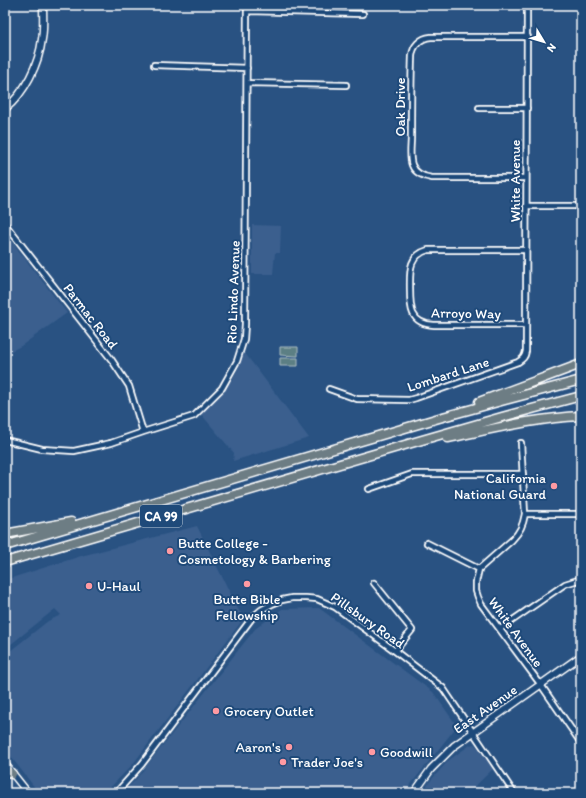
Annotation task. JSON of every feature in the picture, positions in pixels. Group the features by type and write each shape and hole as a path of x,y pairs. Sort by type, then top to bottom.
{"highway":[{"path":"439,418 472,404 581,364"},
{"name":"CA 99","path":"5,546 439,418 581,380"},
{"name":"CA 99","path":"5,562 502,417 581,396"},
{"path":"416,442 438,440 550,418 581,416"},
{"path":"5,534 75,521 84,523"},
{"path":"5,769 12,774"}],"main road":[{"path":"5,109 24,86 35,67 41,48 43,5"},
{"name":"East Avenue","path":"414,793 431,769 454,746 581,656"},
{"path":"5,764 28,793"}],"street":[{"name":"Rio Lindo Avenue","path":"5,440 42,449 74,452 112,444 143,432 194,416 222,388 241,352 244,335 247,5"},
{"name":"White Avenue","path":"524,357 526,351 527,5"},
{"path":"247,11 363,14"},
{"name":"Oak Drive","path":"526,178 432,178 421,175 414,168 411,162 411,119 412,53 420,40 427,37 528,37"},
{"path":"154,65 247,68"},
{"path":"247,83 346,85"},
{"path":"479,108 527,108"},
{"path":"526,206 581,206"},
{"name":"Parmac Road","path":"5,224 111,359 128,386 143,432"},
{"name":"Arroyo Way","path":"525,325 430,324 422,322 413,314 410,308 410,274 411,266 415,259 420,253 428,250 526,250"},
{"name":"Lombard Lane","path":"329,389 361,400 412,399 518,362 524,357"},
{"path":"427,543 479,569 517,535 523,523 525,514 520,443"},
{"path":"369,489 412,474 523,474"},
{"path":"525,514 581,514"},
{"name":"White Avenue","path":"479,569 476,582 478,597 481,604 541,685 581,743"},
{"path":"500,630 565,584 581,579"},
{"path":"374,583 412,630 395,652"},
{"name":"Pillsbury Road","path":"116,793 142,764 252,618 261,610 272,604 292,598 319,600 335,608 443,688 514,793"}],"shaded area":[{"path":"252,225 281,226 280,253 275,253 273,274 252,274"},
{"path":"5,233 67,313 21,346 5,354"},
{"path":"244,352 309,438 233,461 234,453 201,414 232,380 239,367"},
{"path":"197,526 239,611 245,617 133,764 105,793 39,793 5,749 5,655 48,621 61,615 55,609 5,649 5,580 81,556"},
{"path":"319,608 433,692 457,726 404,793 123,793 137,778 255,629 282,609"},
{"path":"474,744 493,769 468,793 422,793 431,780 449,760 470,745"}],"green space":[{"path":"280,347 298,347 298,356 280,355"},
{"path":"280,358 298,358 298,366 280,366"}],"place":[{"name":"California National Guard","path":"554,486"},
{"name":"Butte College - Cosmetology & Barbering","path":"170,551"},
{"name":"Butte Bible Fellowship","path":"247,584"},
{"name":"U-Haul","path":"89,586"},
{"name":"Grocery Outlet","path":"216,711"},
{"name":"Aaron's","path":"289,747"},
{"name":"Goodwill","path":"372,752"},
{"name":"Trader Joe's","path":"283,762"}]}
